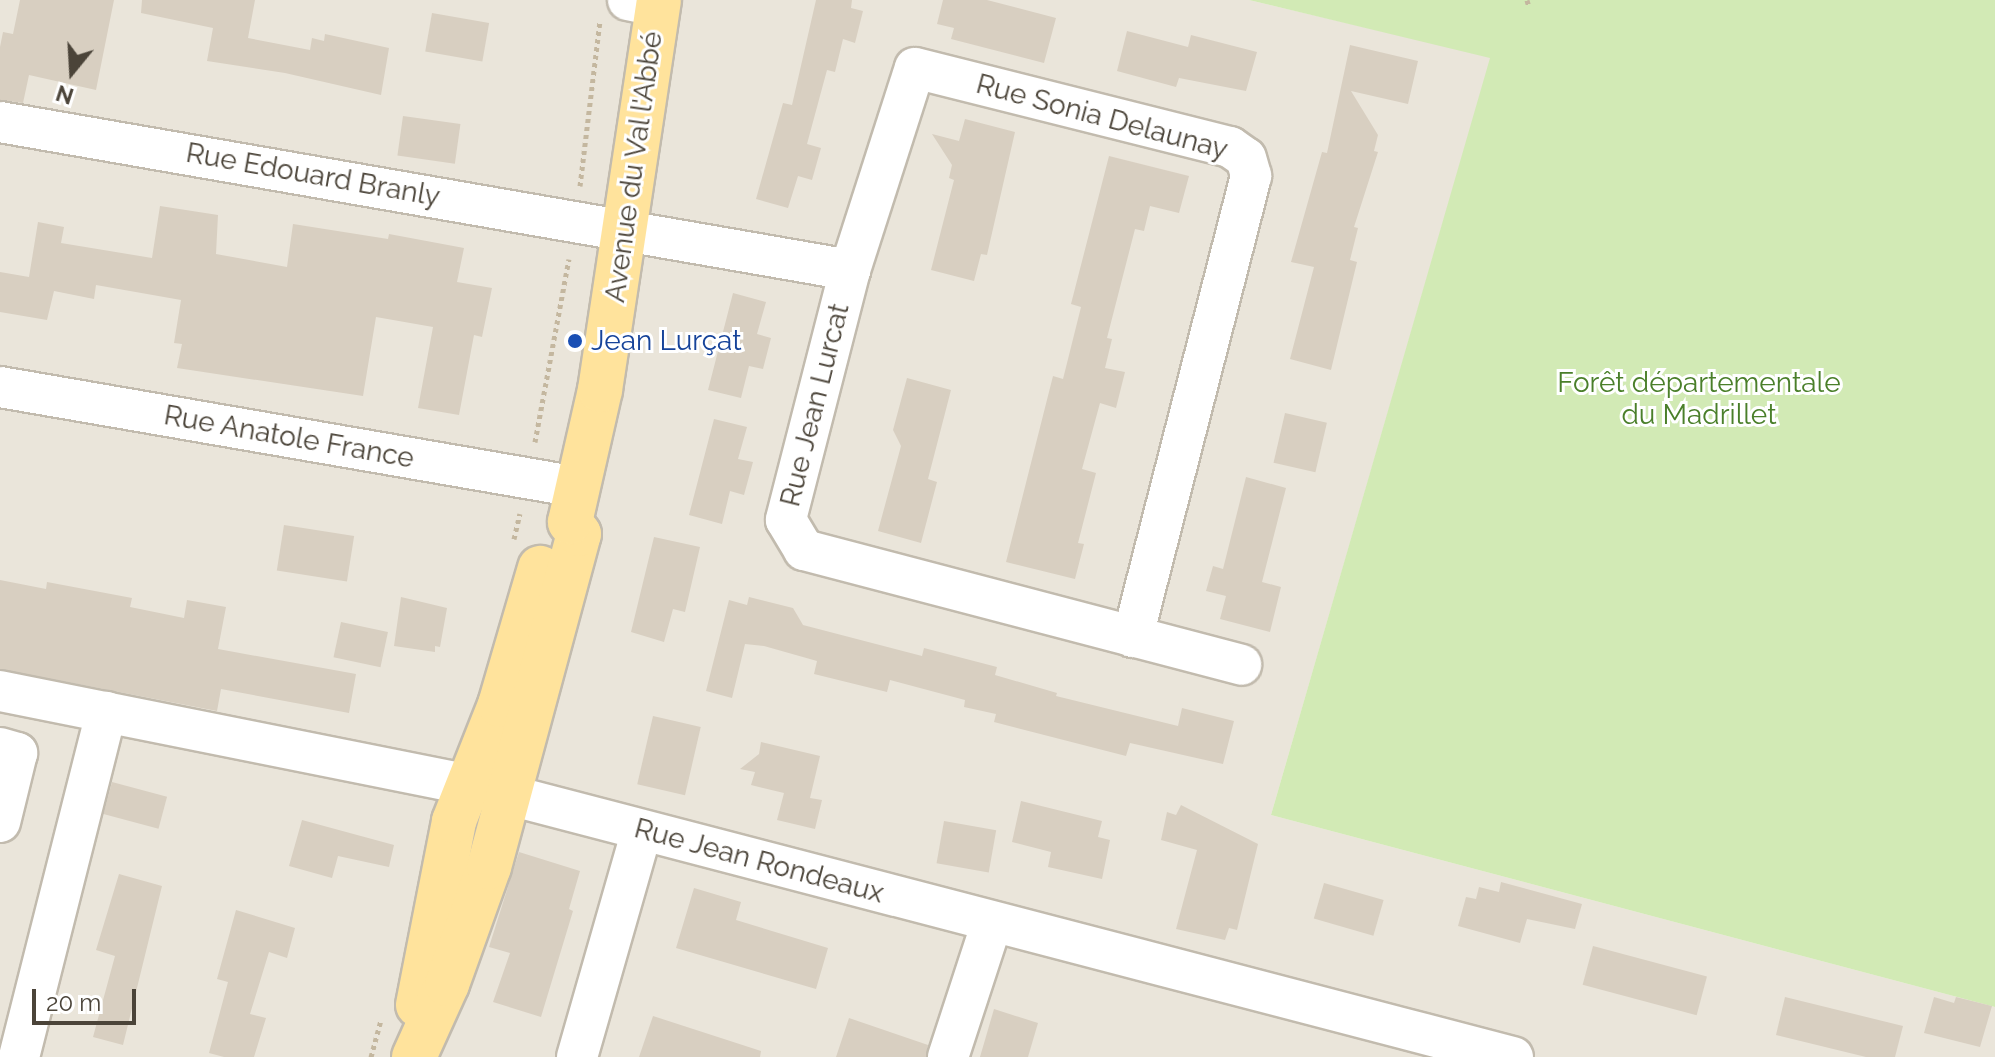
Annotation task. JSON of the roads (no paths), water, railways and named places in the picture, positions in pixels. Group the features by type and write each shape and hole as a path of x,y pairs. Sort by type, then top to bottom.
{"main road":[{"name":"Avenue du Val l'Abbé","path":"511,796 579,534 574,504 600,390 626,230 648,2"},
{"name":"Avenue du Val l'Abbé","path":"467,784 500,705 555,526 574,504"},
{"path":"415,1054 419,998 445,853 467,784"},
{"path":"415,1054 447,984 511,796"}],"street":[{"name":"Rue Sonia Delaunay","path":"850,270 915,68 1230,147 1246,158 1251,176 1133,637"},
{"name":"Rue Edouard Branly","path":"0,122 626,230"},
{"name":"Rue Jean Lurcat","path":"626,230 850,270 786,520 804,550 1241,665"},
{"name":"Rue Anatole France","path":"0,387 574,504"},
{"name":"Rue Jean Rondeaux","path":"0,691 467,784 992,922 1460,1050 1513,1057"},
{"path":"19,1057 106,712"},
{"path":"0,748 17,753 0,822"},
{"path":"577,1057 642,831"},
{"path":"948,1057 992,922"}],"place":[{"name":"Jean Lurçat","path":"575,341"}],"park label":[{"name":"Forêt départementale du Madrillet","path":"1699,399"}]}
